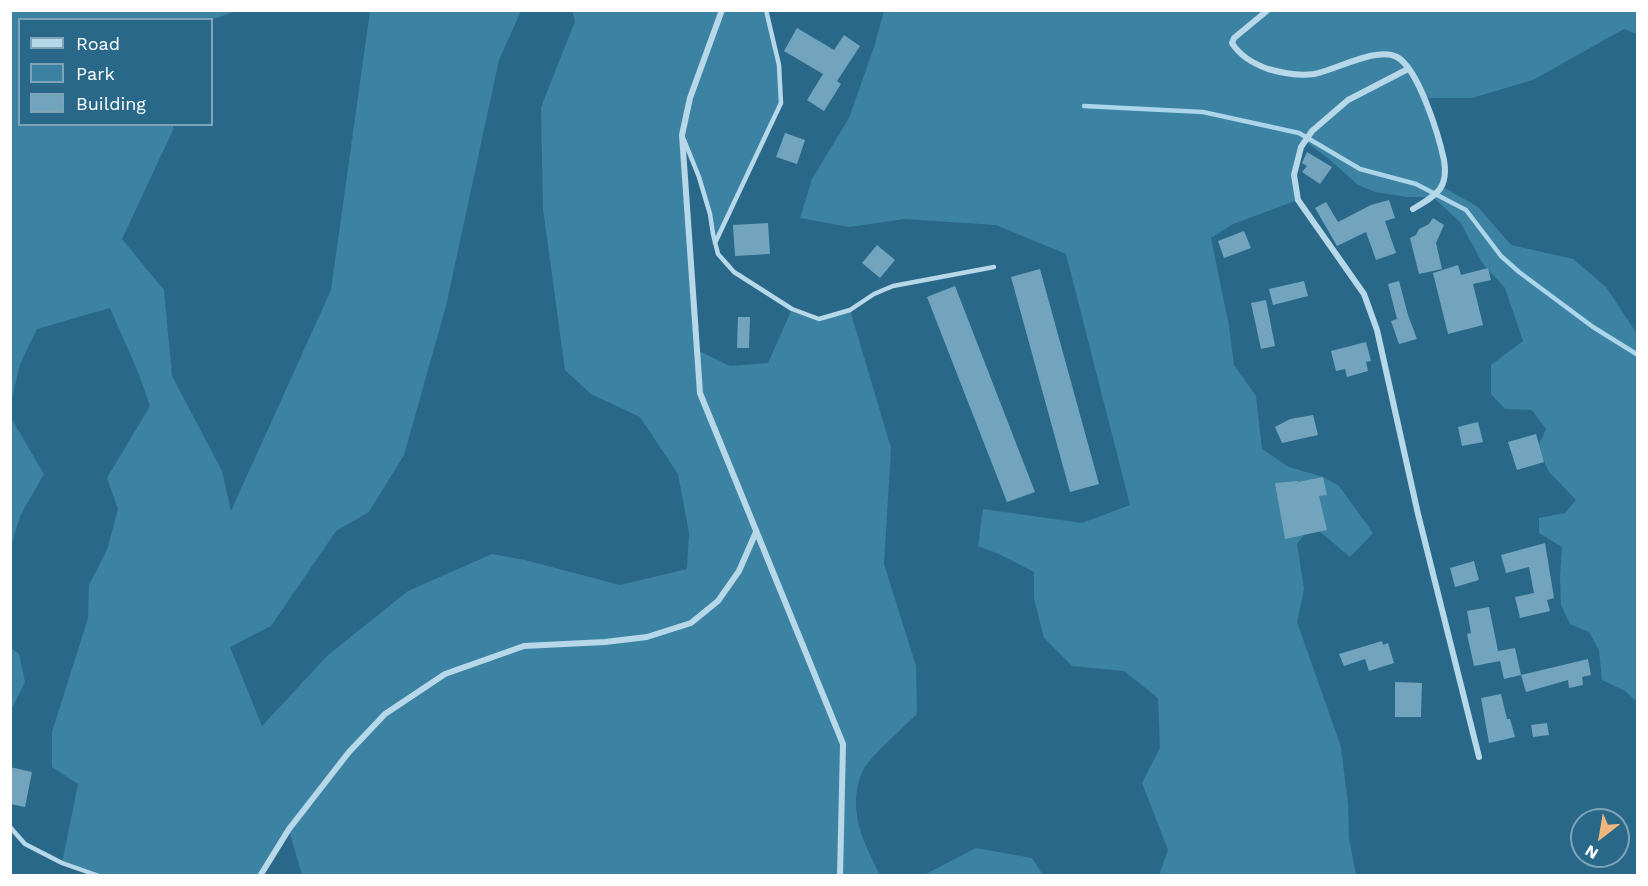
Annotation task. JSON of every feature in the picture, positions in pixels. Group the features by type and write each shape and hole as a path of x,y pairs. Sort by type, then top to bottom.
{"street":[{"path":"723,10 690,98 682,135 700,393 843,744 840,876"},
{"path":"1268,10 1234,38 1232,43 1236,50 1257,65 1282,72 1312,74 1383,53 1398,58 1408,69 1425,99 1440,140 1446,172 1443,187 1433,197 1413,209"},
{"path":"1408,69 1348,100 1312,131 1301,147 1294,175 1298,200 1364,294 1377,330 1418,514 1479,757"},
{"path":"260,876 288,829 349,752 385,714 445,674 524,646 605,642 647,637 691,623 718,601 739,571 756,532"}],"lane":[{"path":"715,244 757,152 782,104 779,65 766,10"},
{"path":"682,135 699,177 710,214 718,254 734,272 792,309 819,319 850,310 874,294 892,286 994,267"},
{"path":"10,827 25,844 62,863 99,876"}],"green space":[{"path":"11,11 237,11 213,19 18,18 18,126 173,126 122,239 164,290 172,376 222,471 231,511 331,290 370,11 521,11 499,60 446,306 404,455 369,512 336,531 271,626 230,647 262,726 328,655 408,591 492,554 525,560 620,585 687,569 689,533 678,474 640,417 591,394 565,370 543,209 541,107 575,21 572,11 766,11 779,65 781,103 715,244 710,214 683,138 697,350 730,366 768,363 792,309 819,319 850,310 891,448 884,564 916,666 917,714 866,765 858,784 856,811 859,824 880,875 302,875 289,830 260,875 99,875 62,863 78,784 52,767 52,732 88,618 89,585 107,550 118,509 107,478 150,406 110,308 37,329 20,364 11,402"},
{"path":"884,11 1637,11 1637,34 1624,29 1533,80 1472,98 1425,98 1445,172 1443,187 1478,207 1511,245 1573,259 1606,287 1637,334 1637,702 1625,691 1602,680 1599,650 1589,632 1570,624 1561,605 1562,547 1539,533 1539,518 1565,513 1576,500 1549,472 1538,447 1546,429 1532,410 1505,409 1491,394 1491,365 1523,341 1505,288 1483,264 1460,222 1433,197 1407,197 1375,192 1358,185 1305,141 1294,175 1298,200 1233,224 1211,238 1229,326 1234,365 1256,396 1262,449 1289,467 1323,477 1339,486 1373,533 1350,557 1312,525 1297,544 1304,589 1297,622 1341,747 1348,805 1349,838 1356,875 1159,875 1168,850 1142,783 1160,748 1158,698 1124,671 1072,666 1044,638 1034,598 1034,572 978,546 983,509 1082,523 1130,505 1066,254 996,225 904,219 849,227 800,218 812,179 849,118"},
{"path":"11,418 44,474 20,516 11,546"},
{"path":"11,648 19,654 25,682 11,710"},
{"path":"976,848 1032,858 1043,875 924,875"}],"building":[{"path":"797,28 834,50 844,35 860,46 837,81 841,84 824,111 807,100 823,74 784,51"},
{"path":"785,133 805,140 797,164 776,157"},
{"path":"1307,152 1332,167 1320,184 1302,172 1307,166 1302,163"},
{"path":"1389,200 1395,218 1385,221 1396,253 1376,260 1366,232 1337,246 1315,208 1326,202 1338,222 1371,205"},
{"path":"1433,218 1444,225 1436,243 1442,269 1419,274 1410,238 1416,235 1419,229 1429,224"},
{"path":"768,223 770,254 735,256 733,225"},
{"path":"1244,231 1251,248 1224,258 1218,241"},
{"path":"877,245 895,260 880,278 862,263"},
{"path":"1458,265 1461,275 1488,268 1491,280 1473,284 1483,325 1448,334 1433,273"},
{"path":"1040,269 1099,484 1070,492 1011,277"},
{"path":"1304,281 1308,296 1273,305 1269,289"},
{"path":"1399,281 1417,339 1399,344 1391,321 1397,319 1388,284"},
{"path":"955,286 1035,492 1007,502 927,297"},
{"path":"1266,300 1275,346 1261,349 1251,303"},
{"path":"738,317 750,317 749,348 737,348"},
{"path":"1366,342 1371,361 1366,362 1368,371 1347,377 1345,369 1336,371 1331,351"},
{"path":"1313,415 1318,435 1282,443 1275,427 1290,419"},
{"path":"1478,422 1483,442 1462,446 1458,427"},
{"path":"1536,434 1544,462 1517,470 1508,442"},
{"path":"1323,477 1327,495 1319,496 1327,530 1285,539 1275,483 1298,482"},
{"path":"1545,543 1554,598 1547,600 1550,611 1520,618 1515,597 1534,593 1529,567 1506,573 1501,555"},
{"path":"1474,561 1479,580 1455,587 1450,568"},
{"path":"1489,607 1498,651 1515,648 1521,675 1504,679 1500,661 1474,666 1467,634 1471,633 1467,611"},
{"path":"1382,641 1383,645 1388,643 1394,663 1369,671 1365,659 1344,666 1339,654"},
{"path":"1588,659 1591,675 1582,677 1583,685 1569,688 1568,680 1526,692 1521,675"},
{"path":"1395,682 1422,683 1421,717 1395,717"},
{"path":"1501,694 1507,719 1510,719 1515,737 1489,743 1481,698"},
{"path":"1547,723 1549,735 1533,737 1531,725"},
{"path":"10,767 32,772 25,807 10,804"}],"waterway":[{"path":"1084,106 1203,112 1299,133 1360,169 1416,184 1466,210 1501,256 1519,272 1593,327 1638,355"}]}
